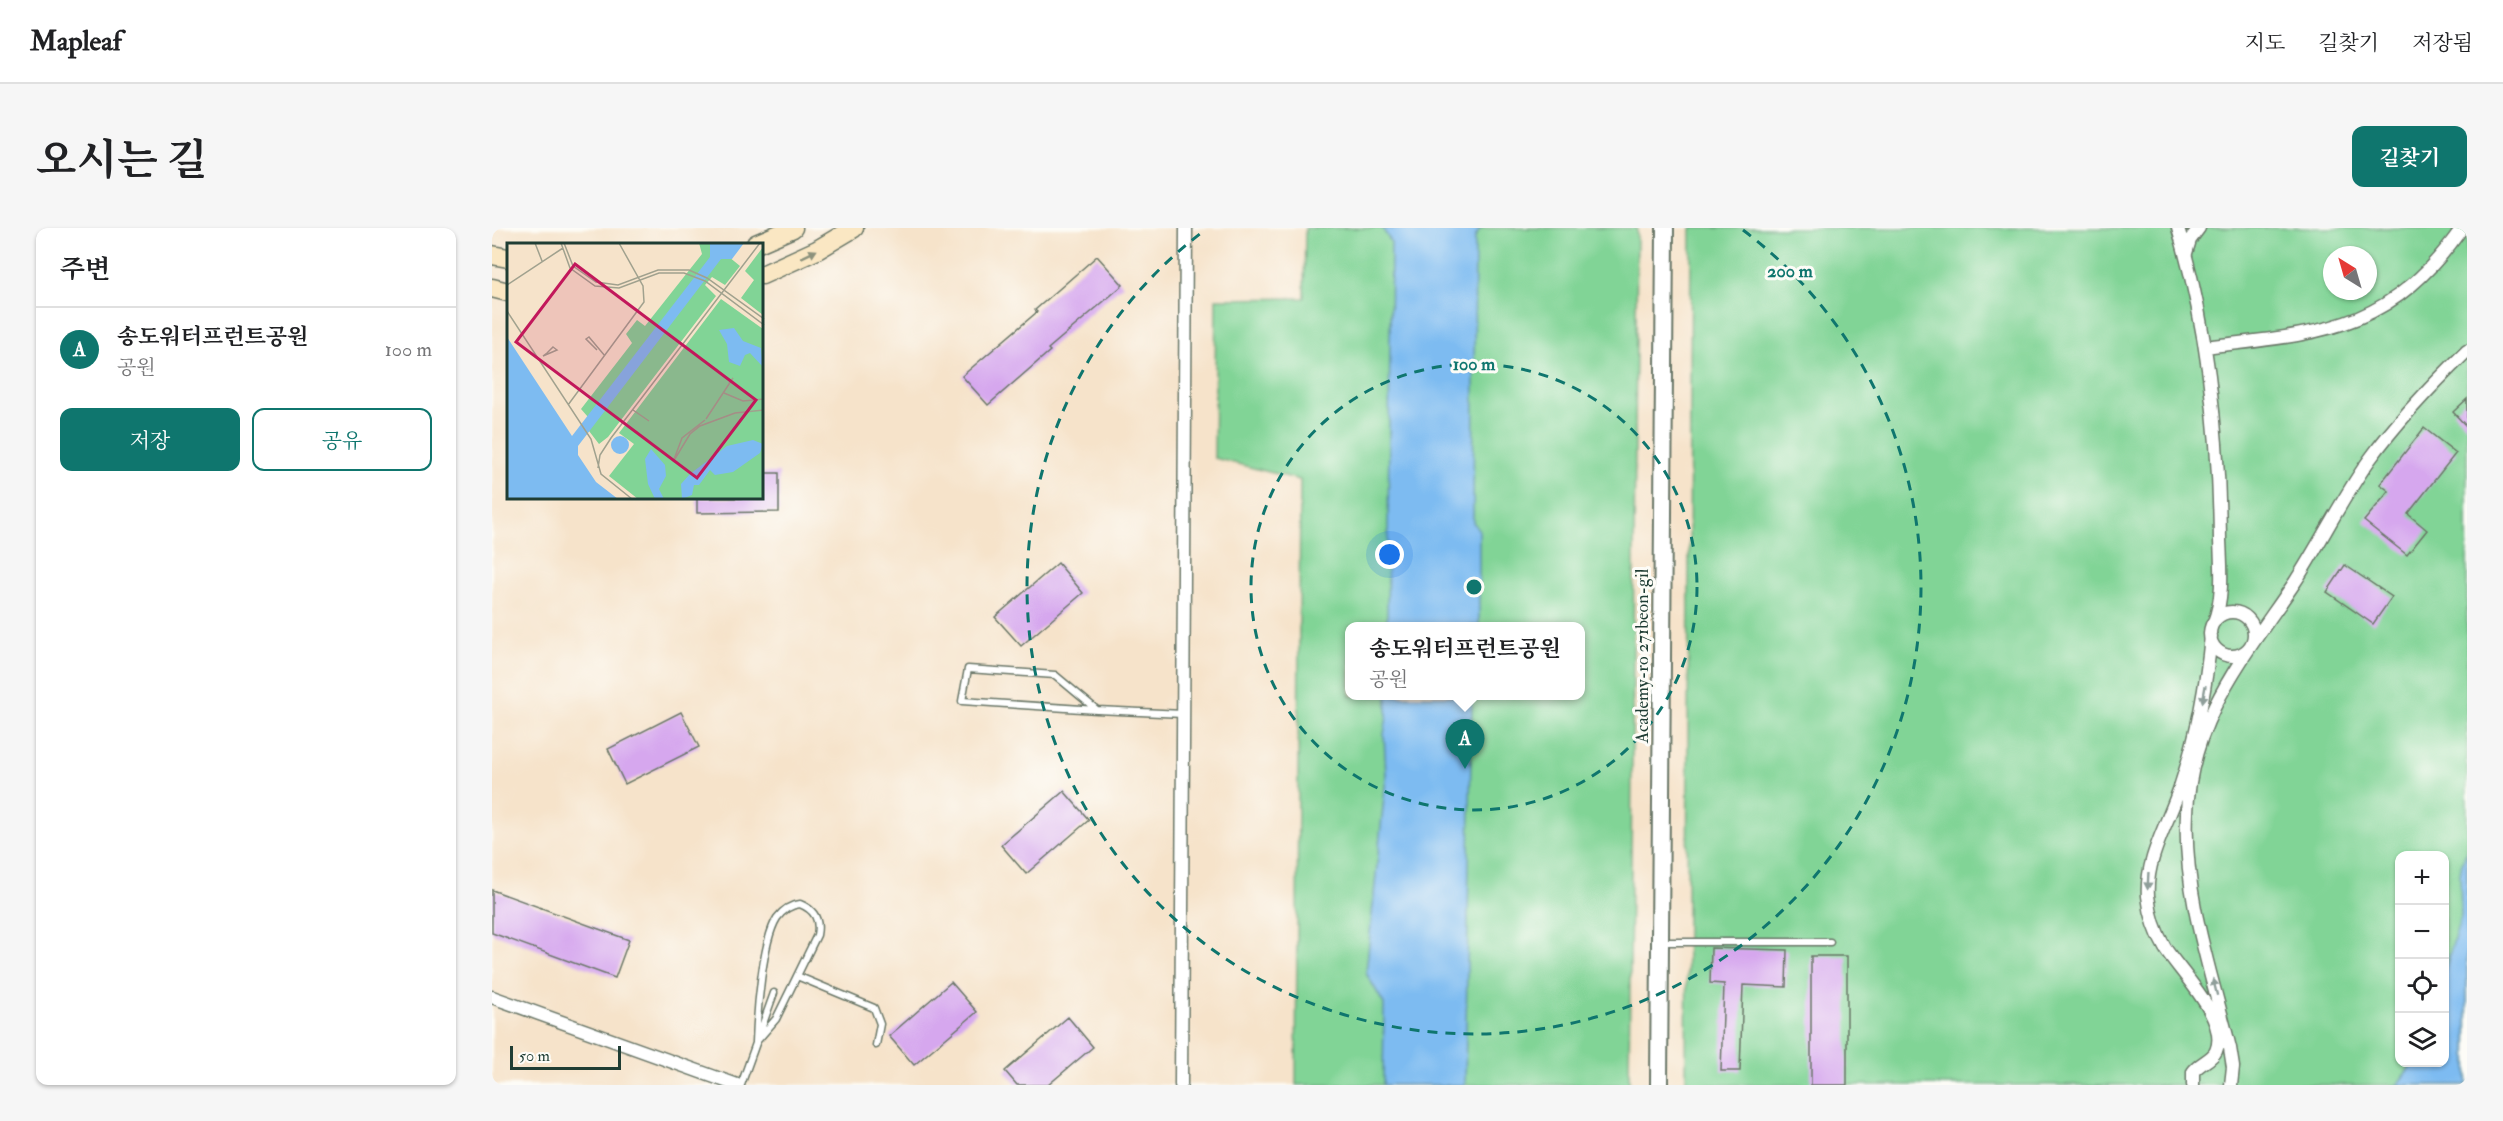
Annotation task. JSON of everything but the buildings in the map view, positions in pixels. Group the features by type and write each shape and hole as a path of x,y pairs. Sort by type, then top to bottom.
{"main road":[{"path":"758,243 793,228"},
{"path":"764,274 818,250 854,228"},
{"path":"492,255 507,258"},
{"path":"492,288 507,292"}],"street":[{"path":"1181,1085 1186,228"},
{"name":"Academy-ro 271beon-gil","path":"1659,1085 1665,228"},
{"path":"2178,228 2186,254 2205,347 2220,489 2220,602 2211,636 2207,672 2193,741 2176,800 2152,860 2147,885 2156,930 2164,947 2202,998 2213,1018 2219,1038 2214,1054 2193,1072 2193,1085"},
{"path":"2186,254 2190,240 2199,228"},
{"path":"2205,347 2307,334 2335,327 2370,314 2417,281 2442,255 2462,228"},
{"path":"2231,1085 2233,1072 2230,1048 2198,921 2188,871 2187,812 2193,770 2207,721 2221,691 2294,583 2379,446 2412,405 2467,351"},
{"path":"2220,602 2226,610 2239,614 2250,622 2260,623 2271,616"},
{"path":"2214,622 2219,617 2232,613"},
{"path":"2211,636 2212,644 2223,654 2238,655 2249,647 2254,634 2250,622"},
{"path":"492,998 739,1085"}],"lane":[{"path":"1097,710 1055,675 968,669 962,701 1097,710 1183,714"},
{"path":"800,904 813,912 819,926 817,935 776,1019 756,1042 759,999 773,926 785,910 800,904"},
{"path":"1660,942 1830,942"},
{"path":"797,976 874,1008 880,1024 876,1045"},
{"path":"739,1085 774,993"}],"green space":[{"path":"1305,228 1637,228 1629,1085 1296,1085 1300,480 1214,458 1216,299 1304,298"},
{"path":"1691,228 2467,228 2467,1085 1686,1085"}],"water":[{"path":"1382,228 1481,228 1475,237 1473,522 1479,530 1479,622 1387,622 1391,242"},
{"path":"1387,700 1472,700 1465,1085 1383,1085 1384,1004 1366,973 1386,777 1384,734"},
{"path":"2467,851 2467,1085 2397,1085 2410,1067 2449,1067 2449,956 2461,916 2462,862"}],"place":[{"name":"송도워터프런트공원","path":"1465,769"}]}
